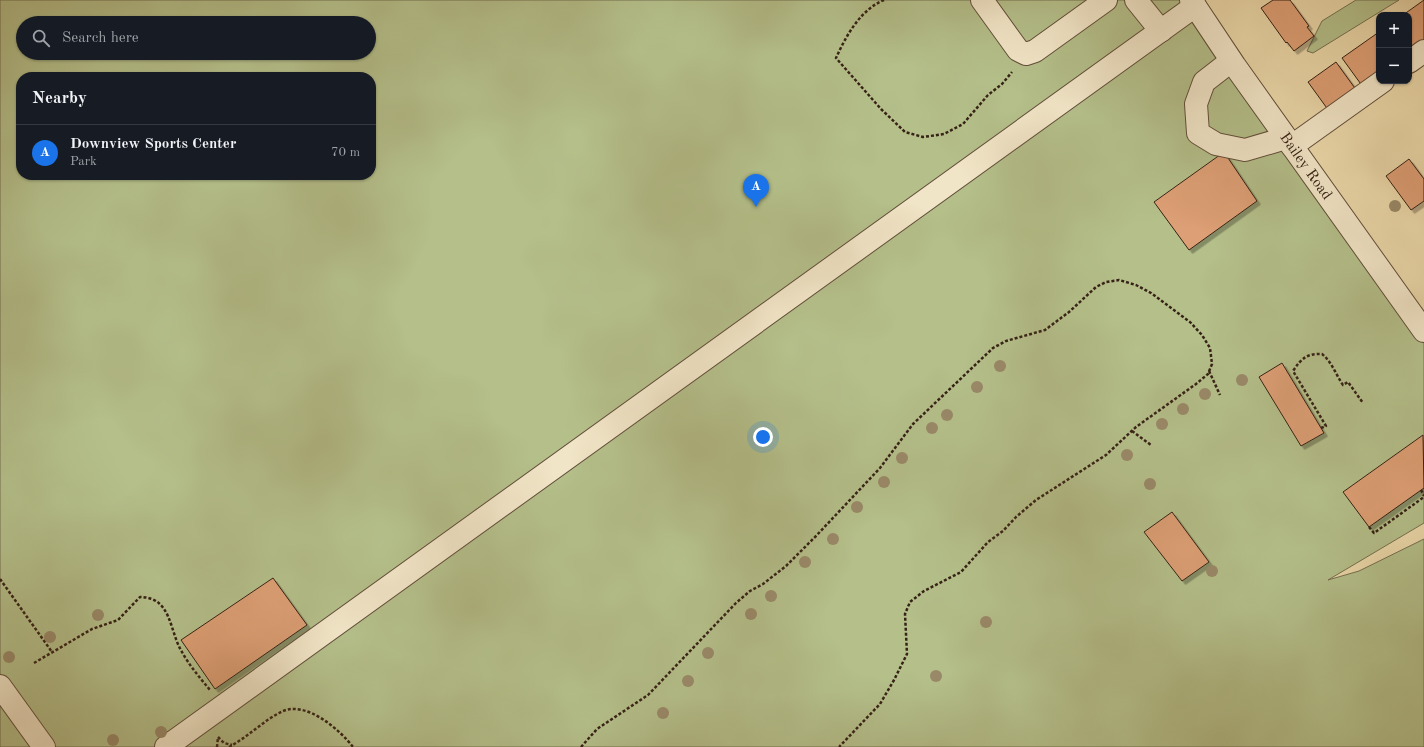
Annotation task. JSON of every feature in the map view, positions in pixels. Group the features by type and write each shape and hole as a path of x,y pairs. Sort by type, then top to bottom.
{"street":[{"path":"982,0 1018,50 1026,54 1035,51 1106,0"},
{"path":"1136,0 1161,32"},
{"path":"166,747 1161,32 1193,3"},
{"name":"Bailey Road","path":"1193,3 1231,61 1424,331"},
{"path":"1412,60 1424,51"},
{"path":"1231,61 1204,82 1196,104 1198,133 1216,144 1245,150 1289,142 1377,84"},
{"path":"0,686 44,747"}],"path":[{"path":"884,0 863,15 846,38 836,58 881,109 905,132 923,138 944,134 963,124 988,95 1002,84 1026,54"},
{"path":"581,747 597,729 648,695 736,603 750,591 786,566 880,468 913,424 982,357 1000,344 1018,337 1045,330 1069,312 1096,287 1106,282 1119,280 1136,285 1150,292 1190,322 1202,335 1210,348 1212,364 1209,371 1196,384 1132,432 1106,455 1036,500 1016,517 1003,531 988,542 961,572 924,591 910,602 905,614 907,654 880,704 840,747"},
{"path":"1321,428 1326,426 1293,371 1302,358 1308,355 1322,354 1330,363 1343,385 1348,382 1363,403"},
{"path":"1209,371 1220,395"},
{"path":"1132,432 1151,445"},
{"path":"1369,527 1374,533 1424,496 1421,490"},
{"path":"0,579 52,652"},
{"path":"34,663 92,629 118,620 140,597 150,597 161,604 170,618 181,652 222,707"},
{"path":"218,736 224,743 231,746 284,711 295,709 306,710 322,718 347,739 353,747"}],"green space":[{"path":"0,0 1191,0 1424,330 1424,523 1328,580 1359,571 1424,539 1424,747 0,747"},
{"path":"1356,0 1399,0 1380,12 1376,12 1376,14 1313,53 1307,51 1322,21"}],"building":[{"path":"1273,0 1290,0 1309,26 1307,27 1314,36 1294,51 1287,42 1286,43 1261,8"},
{"path":"1424,0 1424,44 1412,50 1412,12 1407,12"},
{"path":"1376,34 1376,78 1363,87 1342,58"},
{"path":"1336,62 1357,91 1329,111 1308,82"},
{"path":"1224,152 1257,201 1189,250 1154,202"},
{"path":"1409,159 1424,179 1424,201 1411,210 1386,176"},
{"path":"1282,363 1324,433 1301,446 1259,377"},
{"path":"1423,435 1424,488 1369,527 1343,492"},
{"path":"1172,512 1209,562 1182,581 1144,532"},
{"path":"273,578 307,625 215,689 181,640"}],"place":[{"name":"Downview Sports Center","path":"756,207"}]}
